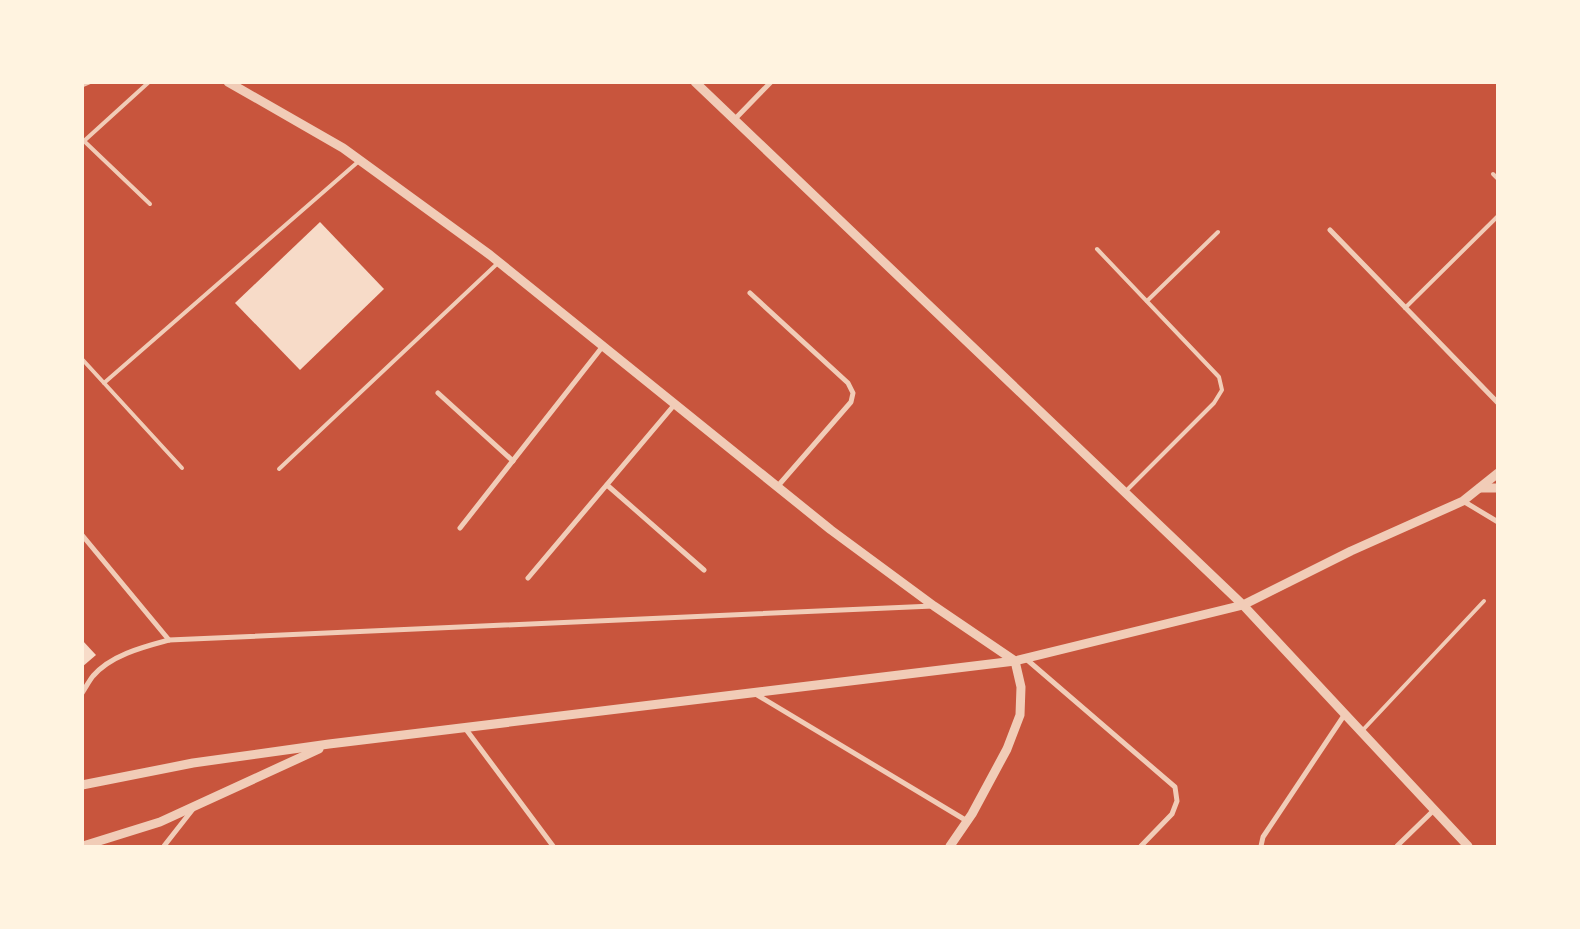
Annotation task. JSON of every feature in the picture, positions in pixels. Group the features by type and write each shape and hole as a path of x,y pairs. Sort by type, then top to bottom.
{"street":[{"path":"82,85 89,82"},
{"path":"228,82 343,148 499,262 831,530 934,606 1014,661 1022,687 1020,715 1007,749 967,821 950,846"},
{"path":"694,82 1243,605 1468,846"},
{"path":"734,120 771,82"},
{"path":"1330,230 1498,403"},
{"path":"750,293 848,383 852,393 851,402 777,487"},
{"path":"460,528 603,346"},
{"path":"438,392 513,461"},
{"path":"528,578 675,404"},
{"path":"82,785 193,763 329,744 1014,661 1243,605 1351,552 1463,501 1498,473"},
{"path":"606,485 704,570"},
{"path":"1480,488 1498,488"},
{"path":"1463,501 1498,522"},
{"path":"82,535 169,640"},
{"path":"82,693 94,675 116,659 138,648 169,640 934,606"},
{"path":"1025,658 1175,787 1178,801 1172,814 1141,846"},
{"path":"754,693 967,821"},
{"path":"1261,846 1263,838 1271,825 1345,714"},
{"path":"466,728 553,846"},
{"path":"83,846 160,822 329,744"},
{"path":"164,846 195,807"},
{"path":"1397,846 1434,810"}],"lane":[{"path":"149,82 83,142 150,204"},
{"path":"104,383 360,160"},
{"path":"1492,174 1498,179"},
{"path":"1405,308 1498,216"},
{"path":"1147,301 1218,232"},
{"path":"1097,249 1219,377 1222,390 1214,403 1125,492"},
{"path":"280,468 499,262"},
{"path":"82,359 182,468"},
{"path":"1361,732 1484,601"}],"building":[{"path":"320,222 384,289 300,370 235,303"},
{"path":"82,640 96,655 82,667"}]}
